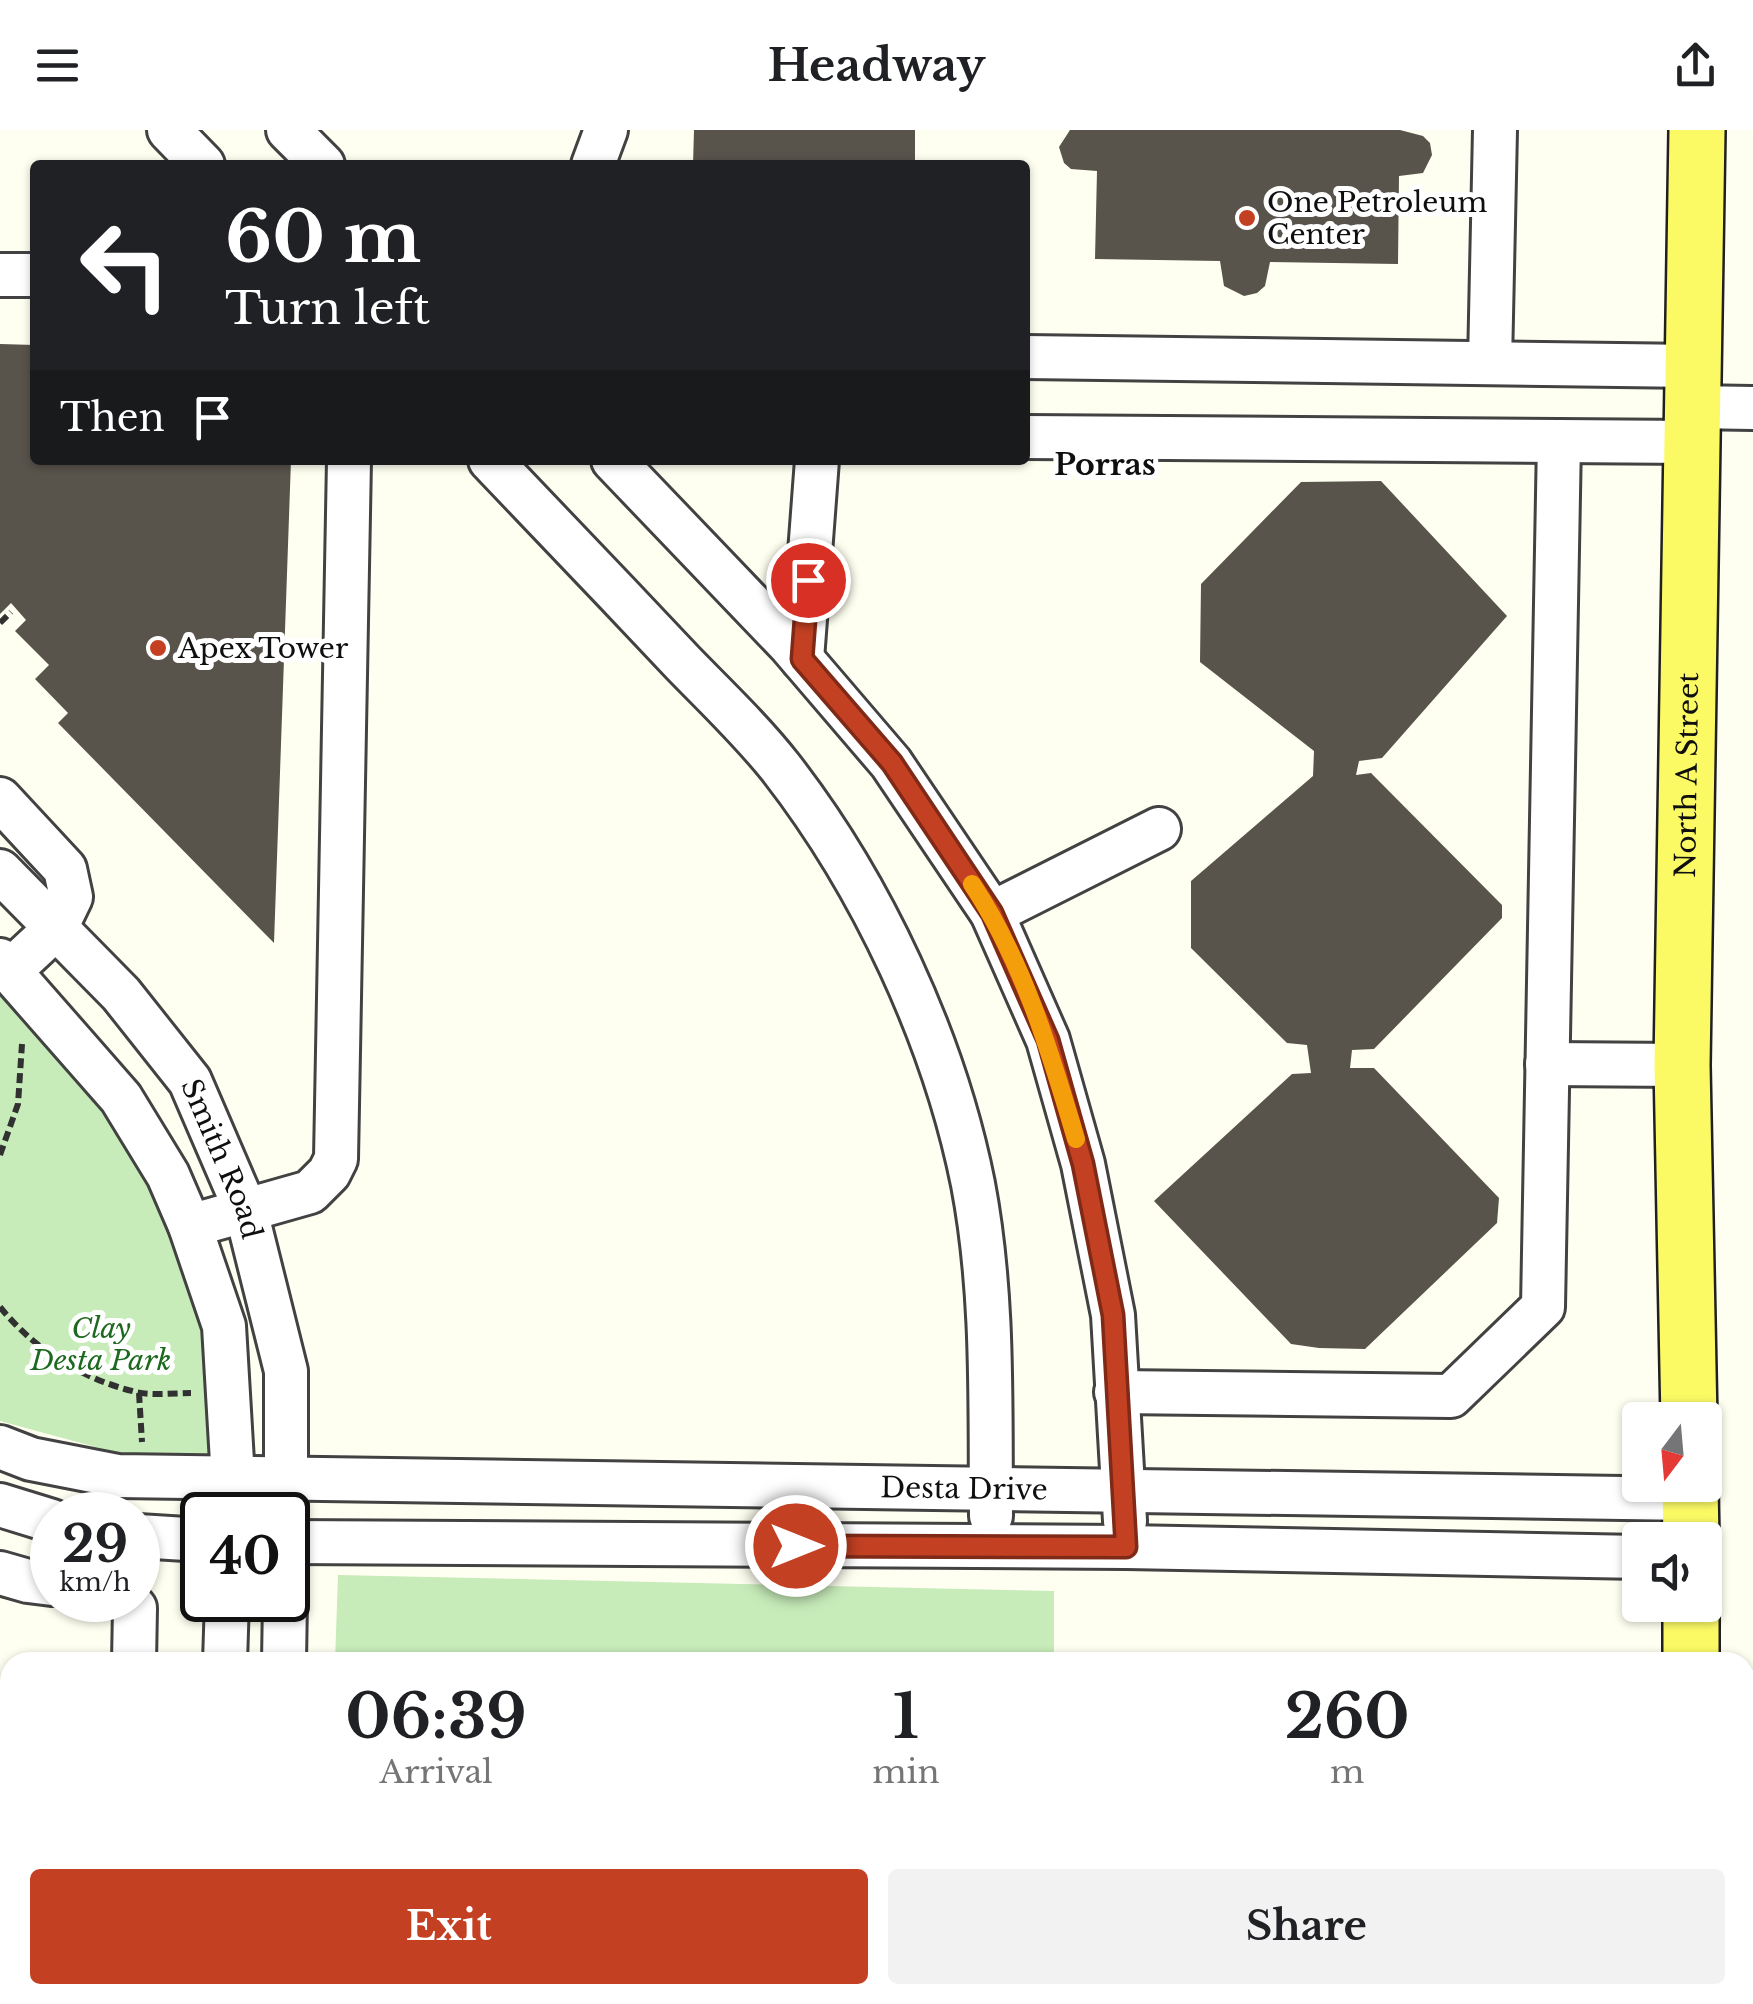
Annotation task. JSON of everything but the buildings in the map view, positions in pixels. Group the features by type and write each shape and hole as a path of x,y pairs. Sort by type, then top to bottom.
{"main road":[{"name":"North A Street","path":"1688,1402 1682,1065 1697,130"},
{"path":"1691,1622 1691,1652"}],"street":[{"path":"169,130 198,160"},
{"path":"288,130 318,160"},
{"path":"595,160 606,130"},
{"path":"1490,363 1495,130"},
{"path":"0,275 30,276"},
{"path":"1030,357 1490,363 1694,405 1753,408"},
{"path":"1030,437 1559,441 1694,405"},
{"path":"1116,1392 1452,1396 1542,1307 1559,441"},
{"path":"190,1226 310,1192 330,1173 336,1159 349,465"},
{"path":"495,465 779,765 839,850 884,933 948,1094 972,1182 988,1317 992,1547"},
{"path":"617,465 802,659 892,763 992,913 1048,1040 1083,1164 1113,1315 1126,1547"},
{"path":"802,659 818,465"},
{"path":"0,799 65,868 70,898 56,928 5,966"},
{"path":"992,913 1159,828"},
{"name":"Smith Road","path":"0,871 121,994 190,1081 246,1211 286,1371 286,1492"},
{"name":"Smith Road","path":"5,966 122,1098 168,1175 190,1226 224,1326 232,1492"},
{"path":"1547,1064 1682,1065"},
{"name":"Desta Drive","path":"0,1447 30,1459 205,1492"},
{"name":"Desta Drive","path":"310,1498 991,1490 1690,1508"},
{"path":"0,1505 30,1514"},
{"name":"Desta Drive","path":"310,1542 1126,1547 1622,1557"},
{"path":"0,1573 30,1582"},
{"path":"134,1652 135,1622"},
{"path":"225,1652 226,1622"},
{"path":"284,1652 285,1622"}],"path":[{"path":"0,623 12,612"},
{"path":"0,1307 30,1339 60,1362 95,1379 139,1394 195,1394"},
{"path":"139,1394 142,1449"}],"green space":[{"name":"Clay Desta Park","path":"0,978 35,1012 178,1213 198,1295 213,1458 140,1459 0,1421"},
{"path":"338,1575 1054,1591 1054,1652 335,1652"}],"slow traffic":[{"path":"972,884 992,913 1048,1040 1076,1139"}],"place":[{"name":"One Petroleum Center","path":"1247,218"},
{"name":"Apex Tower","path":"158,648"}],"district":[{"name":"Porras","path":"1105,464"}],"route":[{"path":"796,1546 1126,1547 1113,1315 1083,1164 1048,1040 992,913 892,763 802,659 808,580"}]}
